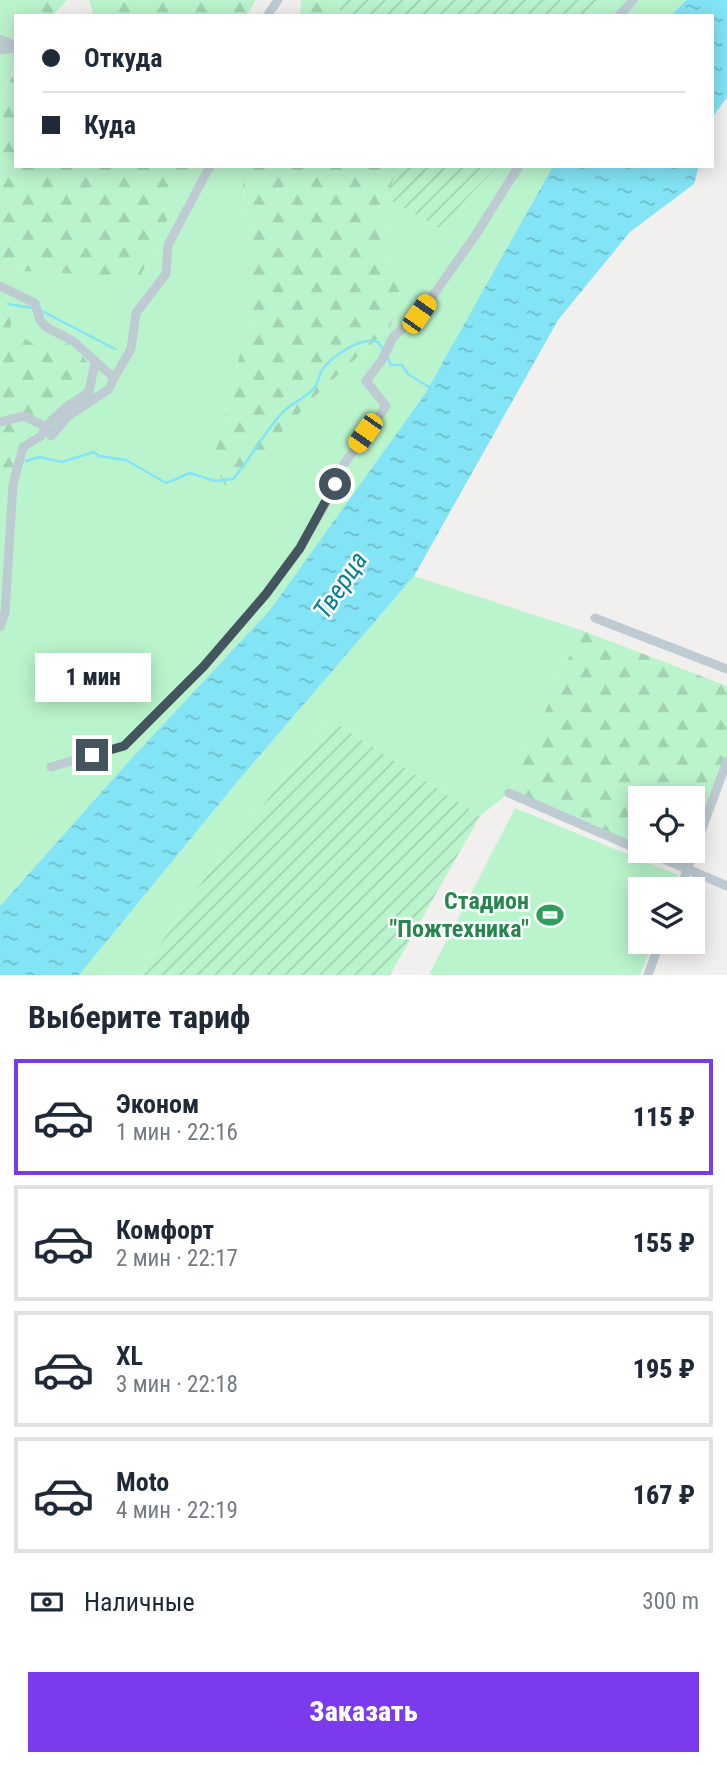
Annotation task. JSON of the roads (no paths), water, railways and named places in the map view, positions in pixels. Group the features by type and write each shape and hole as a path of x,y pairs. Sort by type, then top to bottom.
{"street":[{"path":"621,14 633,0"},
{"path":"0,422 24,416 46,427 51,436 67,417 109,389 131,349 136,313 166,274 168,245 208,168"},
{"path":"51,767 124,746 204,666 266,594 300,548 326,505 344,464 386,405 366,382 383,360 393,337 419,314 475,236 518,168"},
{"path":"0,286 35,303 40,320 46,327 72,341 114,378"},
{"path":"0,626 5,613 13,484 23,447 41,436 66,407 89,392 95,362"},
{"path":"595,618 727,669"},
{"path":"684,877 727,761"},
{"path":"509,793 628,844"},
{"path":"671,863 727,886"},
{"path":"648,975 656,954"}],"water":[{"path":"686,0 727,0 727,97 714,115 714,14 673,14"},
{"name":"Тверца","path":"552,168 698,168 694,184 630,232 558,320 414,576 238,781 79,975 0,975 0,906 130,760 270,610 425,394"}],"waterway":[{"path":"8,304 33,308"},
{"path":"40,310 115,349"},
{"path":"26,461 39,457 62,462 94,452 99,456 126,460 166,483 190,473 215,481 233,479 281,414 315,387 321,372 331,360 346,349 363,342 378,342 383,349"},
{"path":"386,355 391,365 402,365 408,374 432,389"}],"place":[{"name":"Стадион \"Пожтехника\"","path":"550,915"}]}
